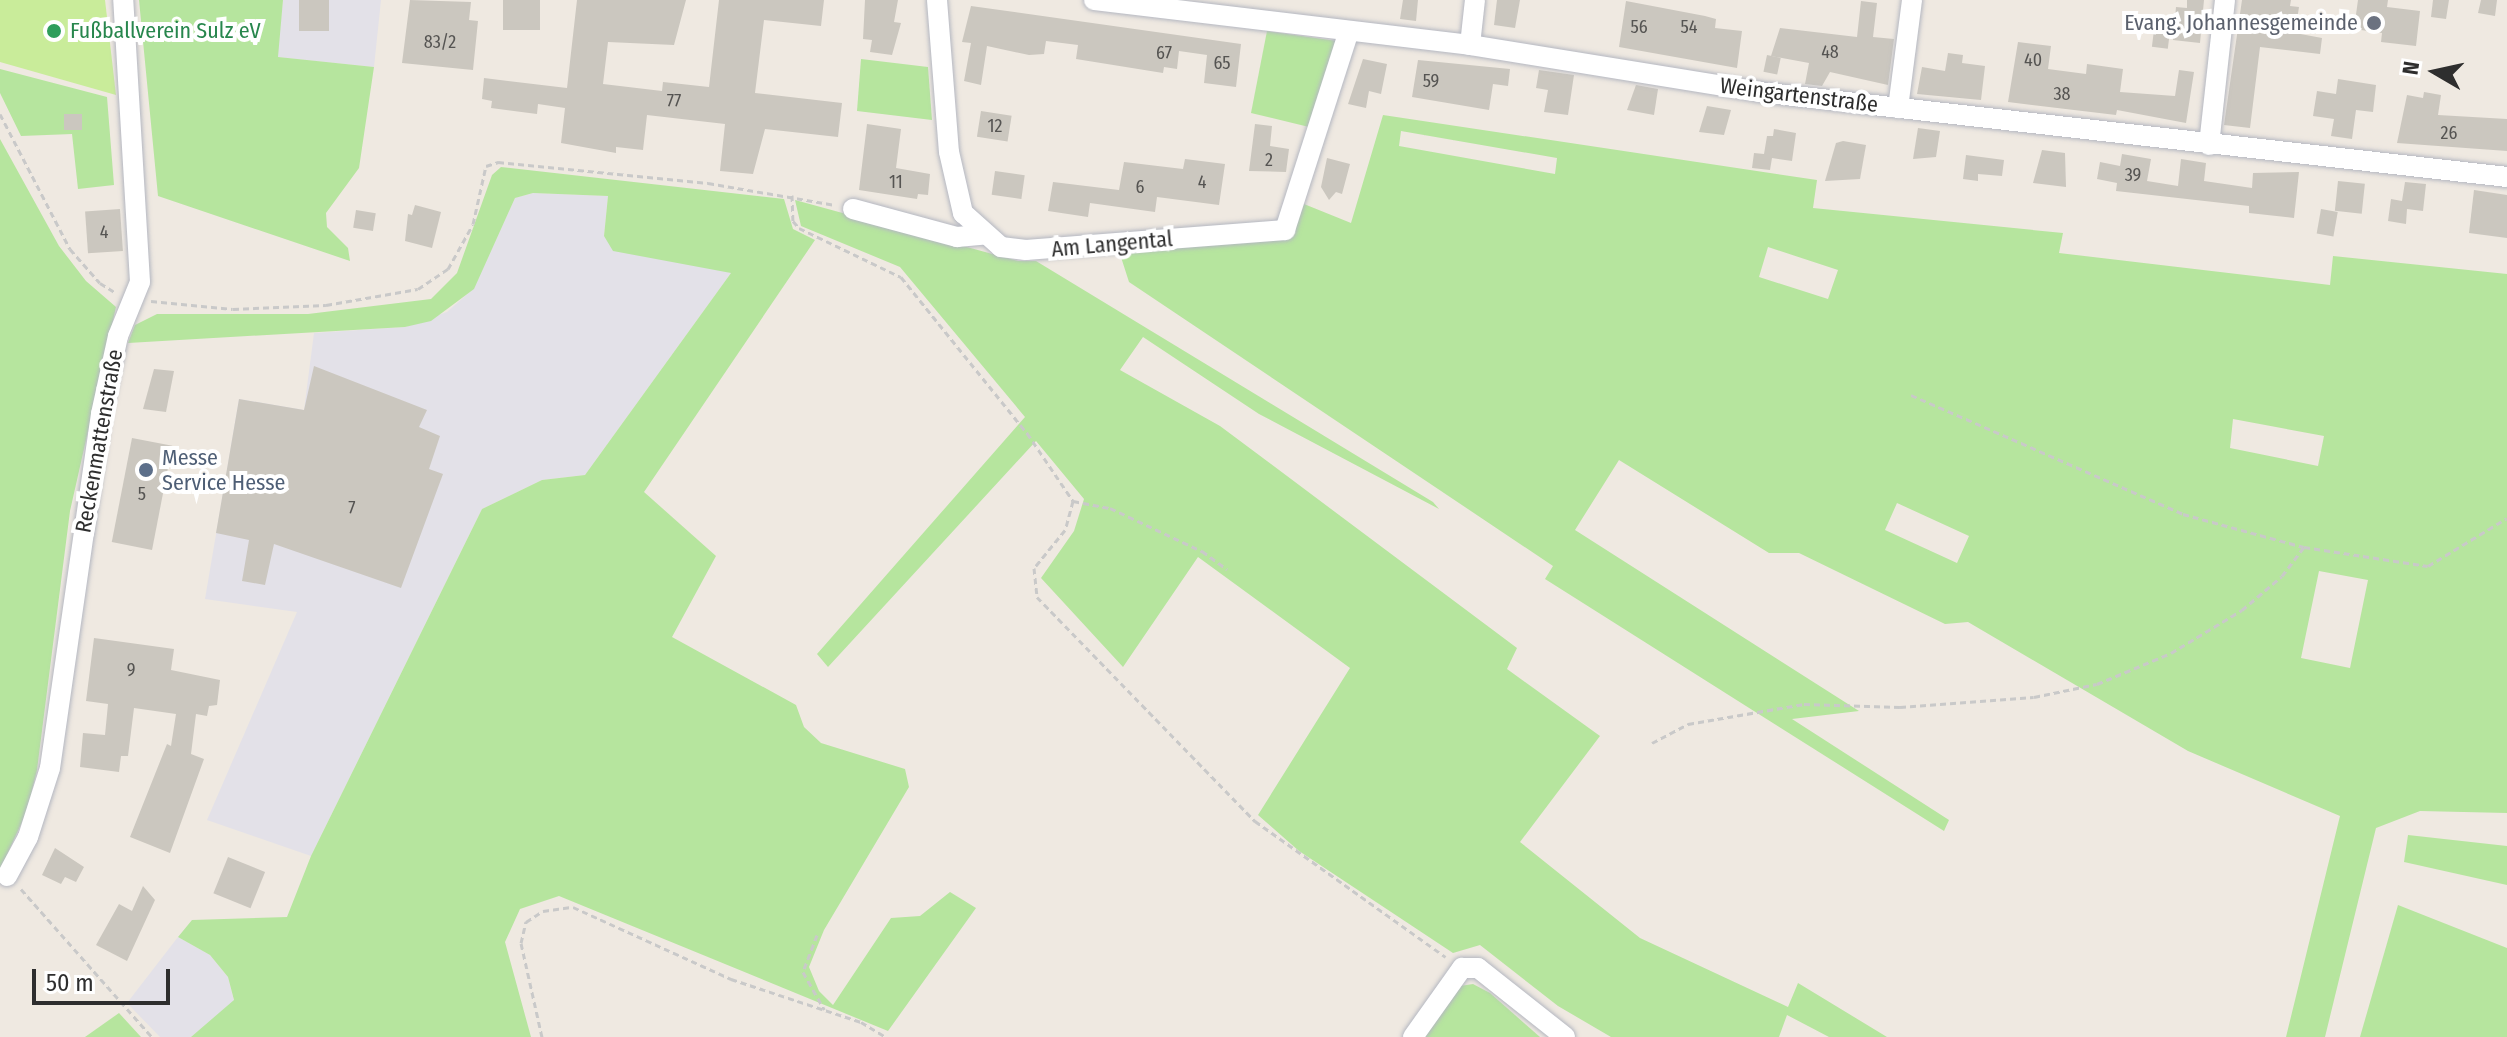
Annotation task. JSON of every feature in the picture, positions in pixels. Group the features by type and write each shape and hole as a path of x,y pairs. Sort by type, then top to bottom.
{"street":[{"name":"Reckenmattenstraße","path":"7,876 28,837 50,768 101,414 118,336 137,300 142,261 123,0"},
{"path":"937,0 956,192 963,213 982,235"},
{"name":"Weingartenstraße","path":"1094,0 1348,34 1470,45 1759,92 2507,177"},
{"path":"1470,45 1475,0"},
{"path":"1898,108 1912,0"},
{"path":"2209,145 2225,0"},
{"name":"Am Langental","path":"982,235 1001,247 1026,250 1285,230 1348,34"},
{"path":"853,209 957,237 982,235"},
{"path":"1413,1037 1462,968 1478,968 1502,982 1565,1037"}],"path":[{"path":"0,114 70,249 100,283 137,300 248,309 326,305 418,289 448,269 473,224 486,166 498,162 792,195 853,209"},
{"path":"792,195 793,221 799,228 901,277 1027,433 1073,501 1110,508 1202,551 1227,569"},
{"path":"1911,395 2183,514 2304,547 2428,566 2507,518"},
{"path":"1073,501 1065,530 1034,568 1037,597 1255,821 1462,968"},
{"path":"1652,743 1688,724 1804,704 1900,707 2034,697 2097,684 2171,653 2242,610 2282,576 2304,547"},
{"path":"7,876 152,1037"},
{"path":"542,1037 521,943 526,922 543,911 573,907 731,979 824,1009 886,1037"},
{"path":"817,935 803,972 824,1009"}],"shaded area":[{"path":"283,0 381,0 374,67 277,57"},
{"path":"533,193 608,196 604,236 731,273 585,475 542,480 482,509 311,856 207,820 297,612 205,599 239,399 304,410 314,333 405,327 447,312 474,288 515,198"},
{"path":"178,937 210,955 228,977 234,1001 191,1037 160,1037 127,1003"}],"green space":[{"name":"Fußballverein Sulz eV","path":"0,0 105,0 116,95 0,62"},
{"path":"139,0 283,0 278,57 374,67 359,168 326,213 327,227 348,248 350,261 158,196"},
{"path":"1267,31 1337,41 1309,127 1251,113"},
{"path":"861,59 928,67 932,120 857,111"},
{"path":"0,69 107,97 114,185 78,189 72,134 21,136 0,93"},
{"path":"1383,115 1817,180 1813,208 2063,233 2059,253 2330,285 2333,256 2507,274 2507,813 2420,811 2376,828 2325,1037 2286,1037 2340,816 2188,751 1968,622 1945,624 1799,553 1769,553 1619,460 1575,530 1859,711 1792,719 1949,820 1944,831 1545,579 1553,566 1129,282 1120,254 1290,235 1304,204 1351,223","holes":["1401,131 1557,158 1555,174 1399,146","1768,247 1838,270 1828,299 1759,277","2233,419 2324,436 2318,466 2230,448","1897,503 1969,536 1957,563 1885,530","2319,571 2368,580 2350,668 2301,658"]},
{"path":"0,139 59,246 86,281 116,307 70,511 37,770 27,811 0,870"},
{"path":"501,167 784,199 793,229 815,240 644,492 716,556 672,637 796,705 804,727 821,743 905,769 909,787 824,930 809,967 819,991 833,1005 891,918 920,916 950,892 976,908 888,1031 559,896 520,909 505,942 531,1037 191,1037 234,1000 228,977 210,955 178,937 192,920 287,917 311,856 482,509 542,480 585,475 731,273 613,251 604,236 608,196 533,193 515,198 474,289 431,321 405,327 128,343 135,325 157,314 308,314 431,299 457,273 492,175"},
{"path":"795,200 1018,261 1036,261 1433,502 1439,509 1259,414 1143,337 1120,370 1220,426 1517,648 1507,669 1600,736 1520,842 1640,938 1788,1007 1798,983 1887,1037 1829,1037 1787,1015 1779,1037 1611,1037 1558,1006 1480,945 1453,953 1299,851 1258,815 1350,668 1198,557 1123,667 1041,578 1074,531 1084,499 1036,441 828,667 817,654 1025,417 900,267 801,226"},
{"path":"2408,835 2507,846 2507,885 2404,862"},
{"path":"2398,905 2507,948 2507,1037 2360,1037"},
{"path":"1473,984 1490,993 1540,1037 1424,1037 1460,986"},
{"path":"119,1013 141,1037 85,1037"}],"building":[{"path":"299,0 329,0 329,31 299,31"},
{"path":"410,0 471,2 469,20 478,21 473,70 402,63"},
{"path":"503,0 540,0 540,30 503,30"},
{"path":"577,0 686,0 674,45 608,42 603,84 662,91 663,82 709,87 719,0 824,0 821,26 764,20 755,93 842,103 838,137 765,129 753,174 720,171 725,124 647,115 643,150 616,147 616,153 561,143 565,108 538,104 537,114 491,108 492,101 482,99 484,78 567,88"},
{"path":"865,0 898,0 894,22 901,23 892,55 870,52 872,40 863,39"},
{"path":"1403,0 1418,0 1416,21 1400,19"},
{"path":"1497,0 1520,0 1515,28 1494,25"},
{"path":"2187,0 2204,0 2200,43 2173,40 2176,7 2187,8"},
{"path":"2242,0 2291,0 2290,6 2299,7 2295,33 2322,38 2320,54 2260,47 2250,128 2224,125"},
{"path":"2358,0 2388,0 2387,7 2420,11 2416,46 2381,42 2382,33 2354,29"},
{"path":"2433,0 2449,0 2446,19 2431,17"},
{"path":"2481,0 2497,0 2495,16 2478,13"},
{"path":"1626,1 1705,16 1716,19 1715,28 1742,31 1737,68 1619,47"},
{"path":"1861,1 1877,3 1873,37 1894,39 1888,85 1830,72 1822,86 1805,84 1809,63 1771,56 1780,28 1857,37"},
{"path":"971,6 1241,44 1236,87 1204,83 1207,55 1179,51 1177,69 1164,67 1163,73 1076,59 1078,45 1046,41 1044,54 1029,55 987,46 981,85 964,81 971,43 962,42"},
{"path":"2154,30 2170,32 2168,49 2152,47"},
{"path":"2018,42 2051,46 2048,69 2086,74 2087,64 2123,69 2120,92 2175,96 2179,70 2194,72 2186,123 2117,110 2116,115 2008,102"},
{"path":"1948,53 1963,55 1962,63 1985,66 1981,100 1917,94 1922,67 1945,71"},
{"path":"1767,55 1781,58 1777,75 1763,72"},
{"path":"1363,59 1387,64 1381,94 1369,91 1366,108 1348,104"},
{"path":"1418,60 1510,69 1508,86 1493,84 1489,110 1412,97"},
{"path":"1539,70 1574,75 1568,115 1544,112 1548,90 1536,88"},
{"path":"2338,79 2376,85 2373,112 2356,110 2352,139 2331,136 2334,119 2313,116 2317,91 2336,94"},
{"path":"1636,85 1658,89 1654,115 1627,110"},
{"path":"2424,92 2441,95 2438,115 2507,119 2507,151 2397,143 2407,95 2423,98"},
{"path":"1707,106 1731,110 1724,135 1699,132"},
{"path":"981,111 1012,116 1008,142 977,137"},
{"path":"64,114 82,114 82,130 64,130"},
{"path":"867,124 901,129 896,168 930,174 928,195 918,194 917,199 859,190"},
{"path":"1255,124 1272,126 1270,146 1289,149 1286,172 1249,171"},
{"path":"1918,128 1940,131 1936,157 1913,159"},
{"path":"1774,129 1796,133 1792,161 1772,158 1770,170 1752,168 1754,153 1764,154 1767,136 1773,136"},
{"path":"1843,141 1866,145 1860,179 1825,181 1836,143"},
{"path":"2042,150 2065,153 2066,187 2033,183"},
{"path":"2122,154 2151,159 2147,181 2178,186 2181,159 2206,163 2204,181 2252,188 2253,173 2299,172 2294,218 2249,213 2249,206 2116,191 2117,183 2097,179 2100,162 2120,166"},
{"path":"1966,155 2004,160 2002,176 1978,174 1978,181 1963,179"},
{"path":"1327,158 1350,164 1342,194 1336,192 1329,200 1321,187"},
{"path":"1185,159 1225,164 1219,205 1157,197 1155,212 1090,203 1088,217 1048,211 1053,182 1119,190 1124,162 1183,169"},
{"path":"995,171 1025,175 1021,199 992,195"},
{"path":"2338,181 2365,184 2362,214 2335,211"},
{"path":"2405,182 2426,184 2423,211 2407,209 2406,224 2388,221 2391,199 2402,201"},
{"path":"2474,190 2507,195 2507,238 2469,233"},
{"path":"415,205 441,212 432,248 405,241 408,214 412,215"},
{"path":"120,209 123,251 88,253 85,211"},
{"path":"2321,209 2338,212 2333,237 2317,234"},
{"path":"356,210 376,213 373,231 353,228"},
{"path":"314,366 427,410 419,427 440,436 429,469 443,474 401,588 274,544 265,585 242,581 249,540 216,533 239,399 304,410"},
{"path":"154,369 174,371 166,412 143,409"},
{"path":"132,438 172,446 152,550 112,542"},
{"path":"94,638 174,649 171,670 220,680 217,705 209,706 207,716 196,714 191,754 204,759 170,853 130,837 167,744 171,746 176,714 134,708 128,756 121,756 119,772 80,767 83,733 105,735 108,704 86,701"},
{"path":"55,848 84,867 76,882 65,877 61,884 42,875"},
{"path":"228,857 265,872 250,908 213,893"},
{"path":"143,886 155,900 127,961 96,945 119,904 132,911"}],"place":[{"name":"Evang. Johannesgemeinde","path":"2374,23"},
{"name":"Fußballverein Sulz eV","path":"54,31"},
{"name":"Messe Service Hesse","path":"146,470"}]}
